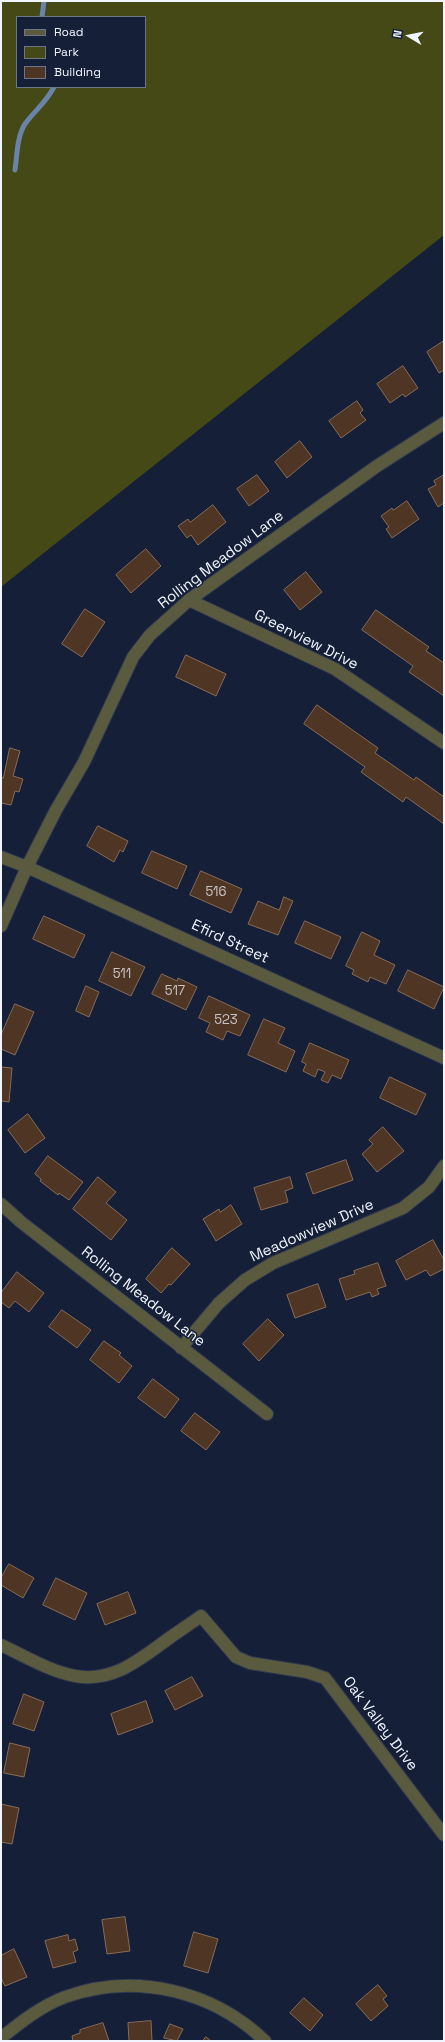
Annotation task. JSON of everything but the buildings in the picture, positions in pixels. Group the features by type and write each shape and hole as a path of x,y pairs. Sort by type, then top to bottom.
{"street":[{"name":"Rolling Meadow Lane","path":"1,926 27,867 56,810 84,762 133,657 150,635 189,600 377,466 444,423"},
{"name":"Greenview Drive","path":"189,600 335,669 444,743"},
{"name":"Efird Street","path":"1,857 27,867 444,1058"},
{"name":"Meadowview Drive","path":"181,1348 219,1303 245,1280 273,1263 403,1208 430,1187 444,1166"},
{"name":"Rolling Meadow Lane","path":"1,1204 181,1348 267,1414"},
{"name":"Oak Valley Drive","path":"1,1645 74,1676 104,1676 134,1664 201,1616 236,1657 250,1663 307,1672 325,1678 444,1835"},
{"path":"1,2038 40,2009 64,1997 89,1990 116,1986 142,1986 188,1995 212,2005 241,2022 265,2041"}],"green space":[{"path":"1,1 444,1 444,235 1,587"}],"waterway":[{"path":"42,16 44,1"},
{"path":"15,170 22,129 53,88"}]}
